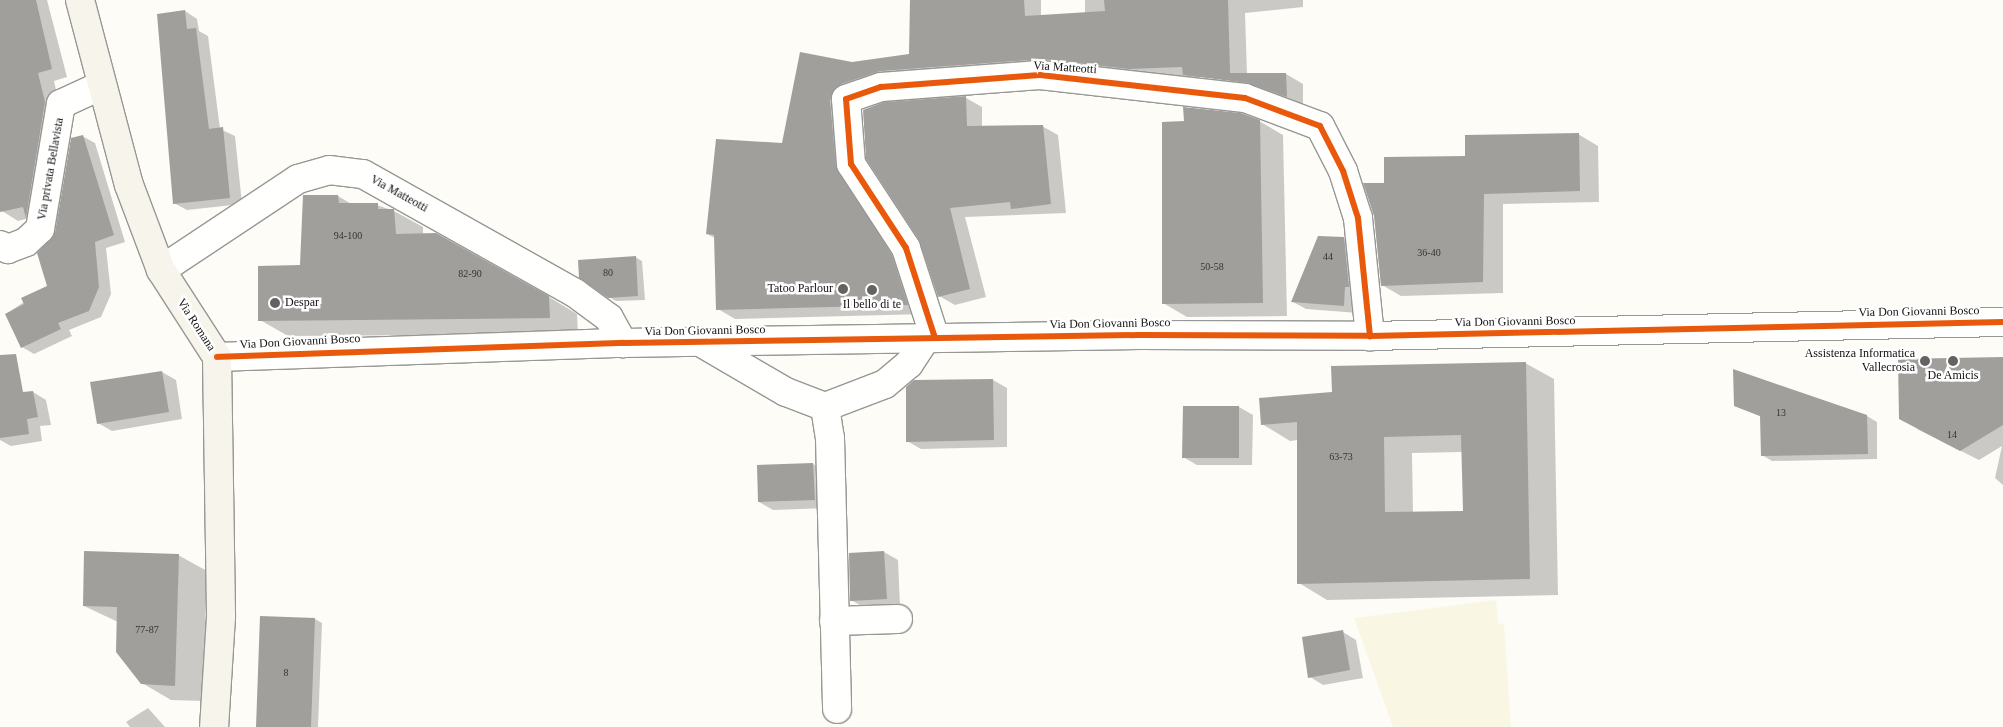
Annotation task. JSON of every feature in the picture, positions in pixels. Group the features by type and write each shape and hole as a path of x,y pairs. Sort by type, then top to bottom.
{"street":[{"name":"Via Romana","path":"80,0 100,86 129,185 161,270 217,357 221,616 214,727"},
{"name":"Via Matteotti","path":"931,338 906,248 851,164 846,99 881,87 1040,75 1246,98 1320,126 1343,171 1358,218 1370,336"},
{"name":"Via privata Bellavista","path":"0,245 8,249 26,242 40,229 61,104 100,86"},
{"name":"Via Matteotti","path":"161,270 298,179 329,170 363,174 575,293 609,318 623,343"},
{"name":"Via Don Giovanni Bosco","path":"217,357 623,343 931,338 1370,336 2003,322"},
{"path":"700,342 786,392 825,407 885,384 910,364 931,338"},
{"path":"825,407 830,438 836,709"},
{"path":"834,621 898,619"}],"shaded area":[{"path":"1496,600 1498,623 1504,624 1511,727 1393,727 1354,618"}],"building":[{"path":"0,0 36,0 52,69 38,73 45,102 26,218 23,207 0,212"},
{"path":"910,0 1024,0 1025,16 1105,11 1104,0 1228,0 1230,73 1286,73 1287,97 1247,83 1183,75 1182,67 1129,69 1042,59 880,71 841,84 830,100 836,166 892,255 908,305 716,310 714,235 706,234 716,139 782,143 800,52 852,62 909,54"},
{"path":"185,10 187,29 196,28 209,129 223,127 230,198 173,204 157,14"},
{"path":"966,96 967,126 1043,125 1051,204 1011,209 1010,202 950,208 970,289 938,297 919,240 866,159 863,110 884,102"},
{"path":"1183,107 1241,113 1260,120 1263,303 1162,304 1162,122 1184,121"},
{"path":"1579,133 1580,191 1484,194 1483,282 1381,286 1374,216 1363,183 1384,183 1384,157 1465,156 1465,135"},
{"path":"83,135 114,235 95,242 99,287 89,311 58,323 61,329 21,348 5,314 24,304 21,298 47,286 37,253 55,232 71,138"},
{"path":"303,195 338,195 339,203 378,203 378,209 394,209 396,234 436,233 549,296 550,318 258,321 258,266 300,265"},
{"path":"1318,236 1344,237 1349,287 1345,287 1344,306 1291,302"},
{"path":"636,256 638,296 608,298 579,278 578,260"},
{"path":"16,354 23,392 33,391 38,417 27,419 29,434 0,438 0,355"},
{"path":"2003,357 2003,425 1960,451 1899,419 1898,359"},
{"path":"1526,362 1530,579 1297,584 1297,422 1261,425 1259,398 1332,392 1331,366","holes":["1461,435 1463,511 1385,512 1384,437"]},
{"path":"1733,369 1867,415 1868,454 1761,456 1760,416 1734,406"},
{"path":"162,371 169,412 97,424 90,382"},
{"path":"993,379 994,440 906,442 906,387 914,380"},
{"path":"1183,406 1239,406 1239,458 1182,458"},
{"path":"813,463 815,500 758,502 757,465"},
{"path":"84,551 179,554 175,686 141,684 116,652 117,607 83,606"},
{"path":"884,551 887,599 850,601 849,553"},
{"path":"260,616 315,618 311,727 256,727"},
{"path":"1343,630 1350,670 1308,678 1302,637"}],"cycle path":[{"path":"935,338 906,248 851,164 846,99 881,87 1040,75 1245,98 1320,126 1343,171 1358,218 1370,336"},
{"path":"217,357 623,343 1139,335 1370,336 2003,322"}],"place":[{"name":"Tatoo Parlour","path":"843,289"},
{"name":"Il bello di te","path":"872,290"},
{"name":"Despar","path":"275,303"},
{"name":"Assistenza Informatica Vallecrosia","path":"1925,361"},
{"name":"De Amicis","path":"1953,361"}]}
